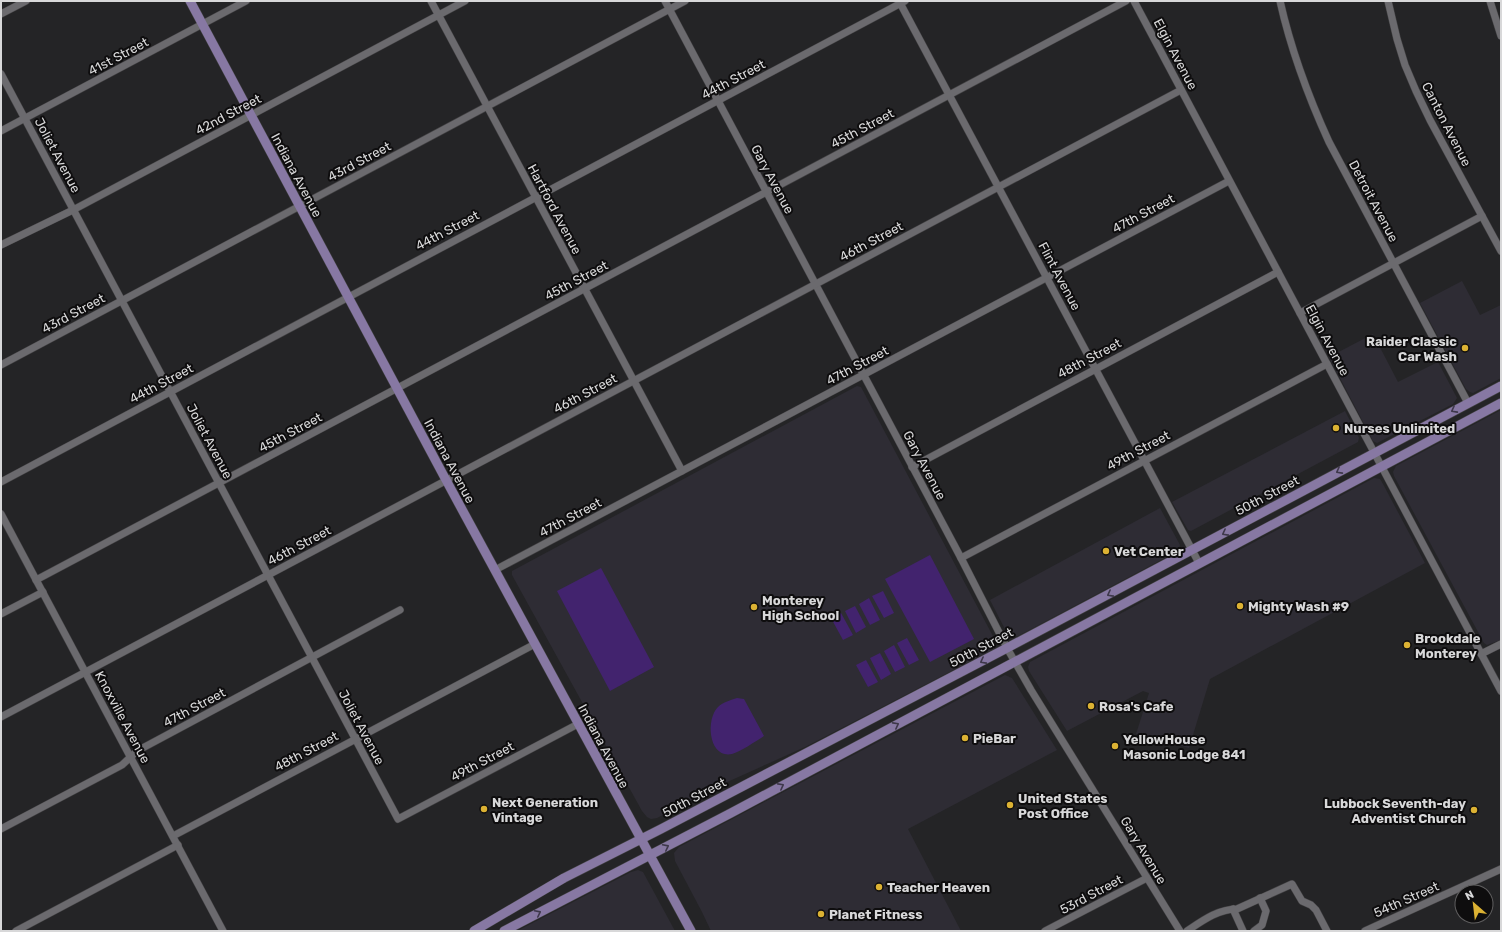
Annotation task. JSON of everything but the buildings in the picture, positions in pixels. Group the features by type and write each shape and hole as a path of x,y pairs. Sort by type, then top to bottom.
{"main road":[{"name":"Indiana Avenue","path":"190,1 446,480 691,931"},
{"name":"50th Street","path":"474,931 564,878 1007,648 1501,386"},
{"path":"504,931 1015,662 1501,403"}],"street":[{"path":"1,14 26,1"},
{"name":"41st Street","path":"1,131 246,1"},
{"name":"Hartford Avenue","path":"431,1 682,471"},
{"name":"42nd Street","path":"1,245 73,210 465,1"},
{"name":"Gary Avenue","path":"665,1 961,558 1007,648 1180,931"},
{"name":"43rd Street","path":"1,365 685,1"},
{"name":"45th Street","path":"36,580 1126,1"},
{"name":"Elgin Avenue","path":"1134,1 1501,691"},
{"name":"Detroit Avenue","path":"1280,1 1297,64 1316,114 1329,142 1468,403"},
{"name":"Canton Avenue","path":"1388,1 1399,46 1416,91 1430,120 1501,251"},
{"path":"1490,1 1501,36"},
{"name":"Flint Avenue","path":"902,2 1199,564"},
{"name":"44th Street","path":"1,482 902,2"},
{"name":"Joliet Avenue","path":"1,74 398,819"},
{"name":"46th Street","path":"1,717 1181,90"},
{"name":"47th Street","path":"496,570 1229,181"},
{"path":"1300,313 1482,216"},
{"name":"48th Street","path":"912,467 1278,272"},
{"name":"49th Street","path":"961,558 1327,364"},
{"name":"Knoxville Avenue","path":"1,514 223,931"},
{"path":"1,614 43,592"},
{"name":"47th Street","path":"1,829 122,765 137,751 400,610"},
{"name":"48th Street","path":"173,836 535,644"},
{"path":"1481,654 1501,644"},
{"name":"49th Street","path":"398,819 578,724"},
{"path":"16,931 178,845"},
{"name":"54th Street","path":"1365,931 1501,869"},
{"name":"53rd Street","path":"1045,931 1147,878"},
{"path":"1187,931 1217,913 1228,909 1237,909 1292,884 1302,901 1311,905 1316,910 1327,931"},
{"path":"1254,931 1262,925 1266,911 1260,898"},
{"path":"1233,909 1243,931"}],"shaded area":[{"path":"1462,281 1480,315 1501,305 1501,378 1473,393 1466,389 1420,303"},
{"path":"1373,334 1398,382 1438,362 1457,398 1453,404 1377,443 1373,441 1329,357"},
{"name":"Monterey High School","path":"857,386 861,387 995,640 994,649 805,747 725,783 657,818 651,819 642,811 512,575 512,571"},
{"path":"1501,410 1501,640 1487,645 1484,643 1393,472 1396,466"},
{"path":"1345,411 1359,438 1358,442 1191,531 1188,530 1172,502"},
{"path":"1374,478 1380,479 1383,484 1425,563 1210,679 1189,748 1136,734 1149,693 1143,691 1067,731 1029,671 1028,667 1030,662"},
{"path":"1160,508 1180,545 1178,551 1018,636 1012,637 1008,635 990,600"},
{"path":"930,555 974,639 930,662 885,579"},
{"path":"601,568 654,667 610,691 557,591"},
{"path":"883,591 894,613 884,618 872,596"},
{"path":"869,598 880,620 870,625 859,604"},
{"path":"855,606 866,627 856,633 845,611"},
{"path":"841,613 853,635 843,640 831,618"},
{"path":"907,638 919,660 909,665 897,643"},
{"path":"894,645 905,667 895,672 884,651"},
{"path":"880,653 891,674 881,680 870,658"},
{"path":"866,660 878,682 868,687 856,665"},
{"path":"1005,675 1012,678 1057,750 908,829 961,931 711,931 675,861 674,853 679,847"},
{"path":"737,698 744,699 764,736 735,753 724,754 718,751 714,745 711,721 714,713 720,705"},
{"path":"638,870 643,872 675,931 517,931 631,872"}],"place":[{"name":"Raider Classic Car Wash","path":"1465,348"},
{"name":"Nurses Unlimited","path":"1336,428"},
{"name":"Vet Center","path":"1106,551"},
{"name":"Mighty Wash #9","path":"1240,606"},
{"name":"Monterey High School","path":"754,607"},
{"name":"Brookdale Monterey","path":"1407,645"},
{"name":"Rosa's Cafe","path":"1091,706"},
{"name":"PieBar","path":"965,738"},
{"name":"YellowHouse Masonic Lodge 841","path":"1115,746"},
{"name":"United States Post Office","path":"1010,805"},
{"name":"Next Generation Vintage","path":"484,809"},
{"name":"Lubbock Seventh-day Adventist Church","path":"1474,810"},
{"name":"Teacher Heaven","path":"879,887"},
{"name":"Planet Fitness","path":"821,914"}]}
